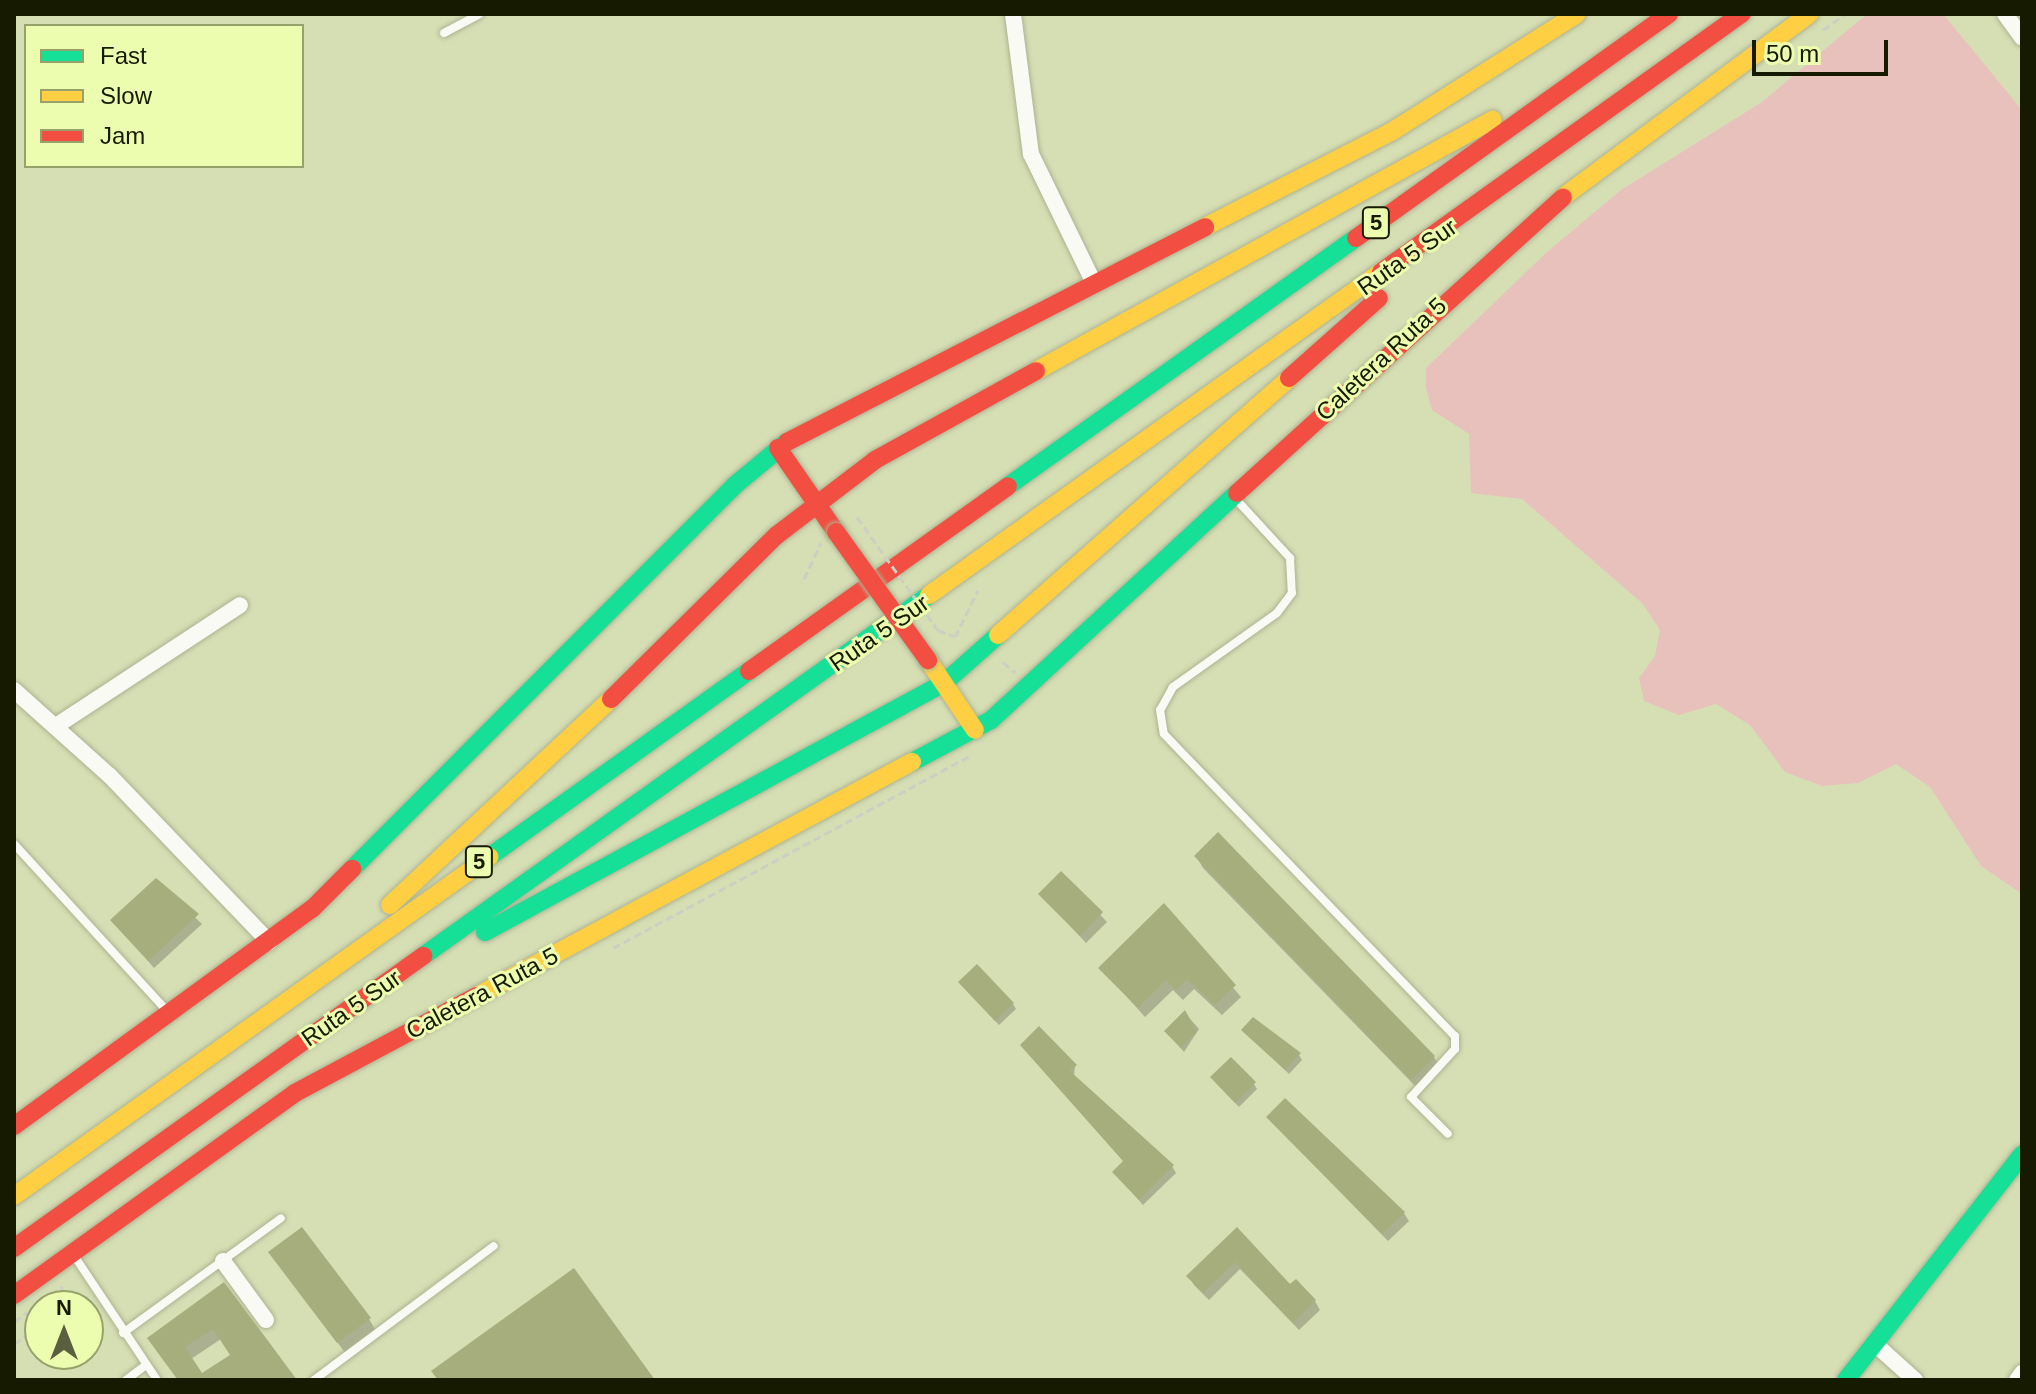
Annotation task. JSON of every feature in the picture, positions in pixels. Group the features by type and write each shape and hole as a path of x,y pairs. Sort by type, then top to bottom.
{"main road":[{"path":"14,1126 269,942 395,830 778,448 849,403 1438,107 1577,14"},
{"name":"Ruta 5 Sur","path":"14,1196 1669,14"},
{"name":"Ruta 5 Sur","path":"14,1248 1491,198 1742,14"},
{"name":"Caletera Ruta 5","path":"14,1295 312,1083 975,730 1548,208 1809,14"},
{"path":"278,1005 532,777 816,503 891,449 1622,48"},
{"path":"371,994 944,683 1491,198"},
{"path":"778,448 975,730"},
{"path":"1846,1380 2022,1155"}],"street":[{"path":"1013,14 1031,154 1093,281"},
{"path":"2005,14 2022,37"},
{"path":"56,726 240,605"},
{"path":"14,690 56,726 269,942"},
{"path":"223,1261 266,1320"},
{"path":"1875,1344 1915,1380"},
{"path":"2017,1380 2022,1373"}],"lane":[{"path":"444,33 479,14"},
{"path":"1234,496 1290,558 1292,593 1277,613 1164,697 1164,734 1455,1036 1455,1049 1411,1097 1448,1134"},
{"path":"14,844 170,1015"},
{"path":"123,1333 281,1218"},
{"path":"314,1380 494,1246"},
{"path":"72,1252 157,1380"},
{"path":"126,1380 146,1365"}],"path":[{"path":"857,517 938,630"},
{"path":"804,579 819,545"},
{"path":"955,637 961,624"},
{"path":"1002,654 1004,665 1023,673"}],"shaded area":[{"path":"1867,14 1943,14 2022,110 2022,894 1981,866 1930,787 1896,764 1858,783 1822,786 1785,772 1750,725 1716,704 1679,715 1644,701 1639,678 1655,656 1660,630 1643,604 1522,499 1471,493 1469,434 1432,410 1426,388 1426,368 1546,253 1621,190 1762,102"}],"building":[{"path":"1218,832 1435,1056 1411,1080 1194,856"},
{"path":"1061,871 1103,912 1080,936 1038,894"},
{"path":"156,878 199,914 148,961 110,920"},
{"path":"1164,903 1236,985 1215,1005 1187,979 1176,990 1166,980 1138,1008 1098,968"},
{"path":"977,964 1014,1003 995,1021 958,982"},
{"path":"1185,1010 1197,1032 1181,1048 1164,1031"},
{"path":"1253,1017 1301,1053 1285,1070 1241,1030"},
{"path":"1039,1026 1077,1065 1070,1071 1174,1165 1139,1200 1112,1172 1123,1161 1020,1045"},
{"path":"1231,1057 1256,1082 1235,1103 1210,1077"},
{"path":"1285,1098 1405,1212 1382,1234 1266,1117"},
{"path":"302,1227 371,1318 337,1343 268,1252"},
{"path":"1237,1227 1290,1284 1296,1279 1316,1300 1293,1323 1235,1262 1203,1293 1186,1276"},
{"path":"574,1268 655,1380 438,1380 431,1371"},
{"path":"224,1282 297,1380 178,1380 147,1338","holes":["213,1329 230,1355 202,1373 185,1347"]}],"traffic: fast":[{"path":"1008,486 1356,238"},
{"path":"352,869 735,485 787,442"},
{"path":"912,762 991,720 1237,493"},
{"path":"423,956 929,595"},
{"path":"485,932 944,683 998,635"},
{"path":"489,857 749,671"},
{"path":"1846,1380 2022,1155"}],"traffic: slow":[{"path":"1205,227 1391,132 1577,14"},
{"path":"1563,197 1809,14"},
{"path":"1036,371 1492,120"},
{"path":"929,595 1381,272"},
{"path":"998,635 1289,378"},
{"path":"928,660 975,730"},
{"path":"390,905 611,699"},
{"path":"477,996 912,762"},
{"path":"14,1196 489,857"}],"traffic: jam":[{"path":"1356,238 1669,14"},
{"path":"1381,272 1742,14"},
{"path":"1237,493 1563,197"},
{"path":"787,442 1205,227"},
{"path":"1289,378 1379,298"},
{"path":"611,699 777,535 875,460 1036,371"},
{"path":"778,448 836,532"},
{"path":"749,671 1008,486"},
{"path":"836,532 928,660"},
{"path":"14,1126 312,909 352,869"},
{"path":"14,1248 423,956"},
{"path":"14,1295 295,1093 477,996"}]}
